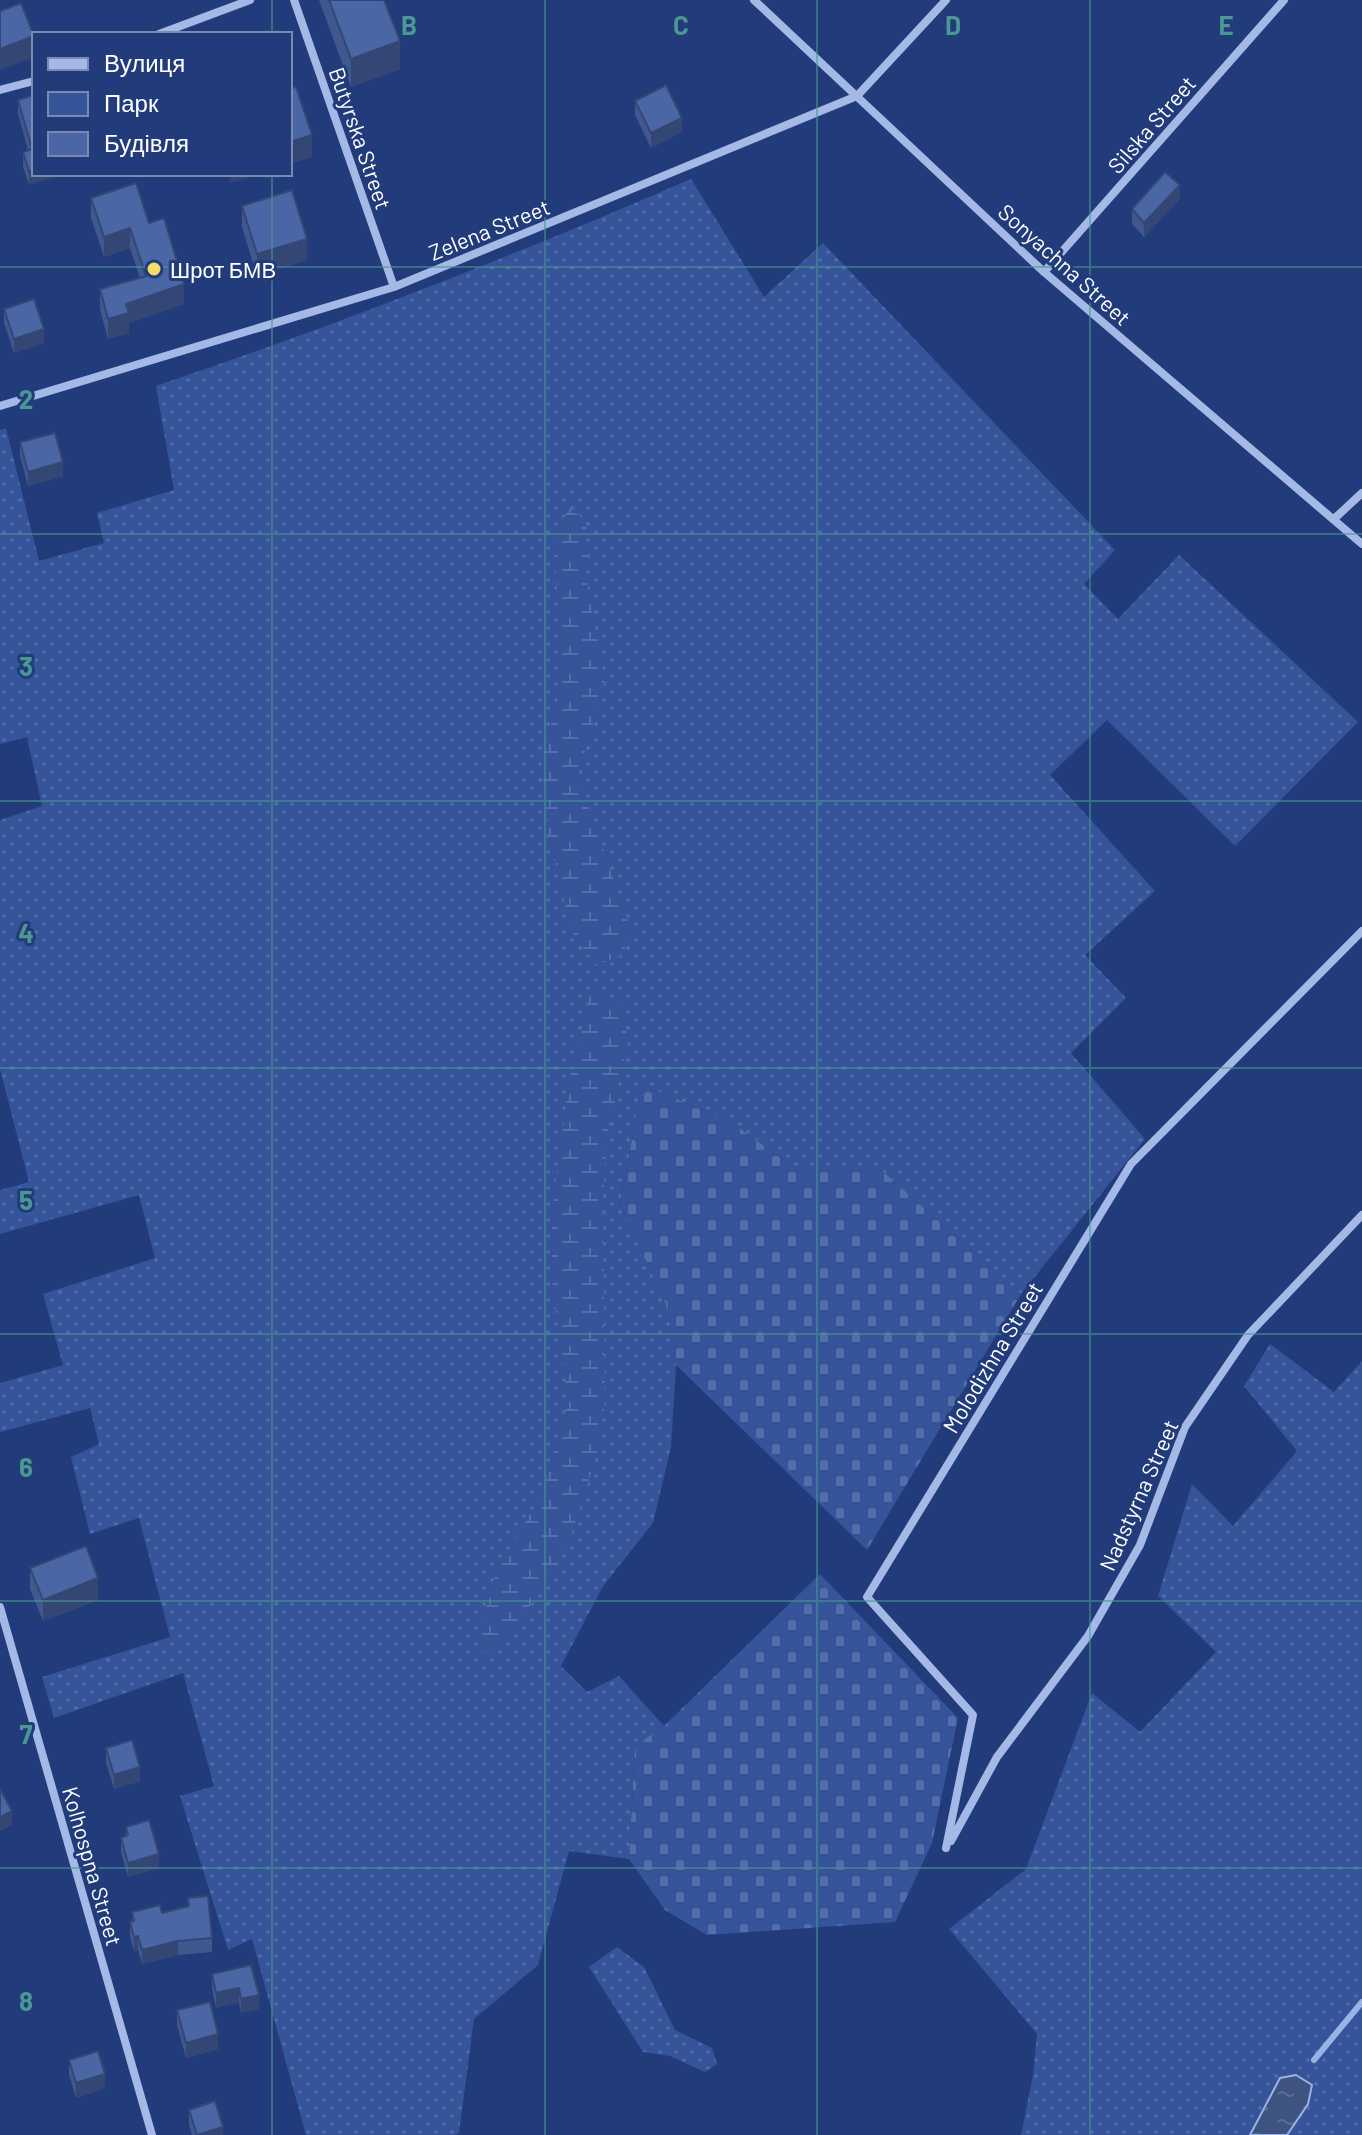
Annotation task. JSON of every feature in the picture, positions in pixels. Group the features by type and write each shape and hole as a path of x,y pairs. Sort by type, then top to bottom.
{"street":[{"path":"164,32 250,0"},
{"name":"Butyrska Street","path":"294,0 394,287"},
{"name":"Sonyachna Street","path":"754,0 1044,272 1362,544"},
{"name":"Zelena Street","path":"0,406 394,287 857,96 946,0"},
{"name":"Silska Street","path":"1044,272 1284,0"},
{"path":"0,90 32,82"},
{"path":"1334,519 1362,493"},
{"name":"Molodizhna Street","path":"946,1848 973,1715 867,1597 1131,1164 1362,931"},
{"name":"Nadstyrna Street","path":"946,1848 997,1757 1088,1636 1140,1545 1185,1427 1248,1335 1362,1215"},
{"name":"Kolhospna Street","path":"0,1607 152,2135"}],"green space":[{"path":"691,179 764,297 823,243 1115,550 1084,584 1118,619 1179,555 1358,722 1235,846 1107,720 1050,775 1155,891 1085,955 1126,998 1071,1053 1145,1139 1021,1294 879,1168 795,1168 728,1120 642,1085 620,1204 668,1309 676,1365 671,1447 653,1523 603,1586 561,1666 587,1692 619,1676 664,1726 635,1747 629,1859 569,1851 538,1965 474,2019 459,2133 306,2135 252,1939 228,1950 180,1796 214,1786 183,1673 54,1718 42,1677 170,1637 139,1518 90,1534 71,1457 99,1444 90,1408 0,1432 0,1383 63,1365 43,1294 155,1258 139,1195 0,1234 0,1190 29,1182 0,1069 0,820 42,806 27,737 0,744 0,430 6,428 39,561 104,543 97,513 174,490 156,386 426,288"},
{"path":"568,508 586,520 586,578 605,681 578,777 633,935 620,956 595,965 571,930 549,834 541,761 558,698 561,633 553,545"},
{"path":"591,992 621,1000 628,1042 606,1141 603,1203 605,1400 596,1458 572,1532 541,1590 503,1646 484,1658 480,1629 498,1567 542,1494 568,1400 552,1281 552,1210 569,1082"},
{"path":"642,1085 728,1120 795,1168 879,1168 1021,1294 867,1550 676,1365 668,1309 620,1204"},
{"path":"1270,1344 1334,1392 1362,1361 1362,2135 1287,2135 1307,2104 1280,2078 1250,2135 1021,2135 1033,2075 1037,2034 949,1929 1026,1869 1092,1693 1140,1732 1216,1652 1158,1596 1192,1484 1233,1526 1297,1451 1244,1386"},
{"path":"820,1574 958,1718 932,1843 895,1922 707,1935 665,1910 629,1859 635,1746 664,1726"},
{"path":"617,1947 644,1967 675,2030 712,2048 717,2064 705,2072 670,2056 643,2052 589,1967"}],"water":[{"path":"1296,2075 1312,2085 1308,2104 1287,2135 1250,2135 1280,2078"}],"building":[{"path":"329,0 384,0 400,41 351,59"},
{"path":"21,3 32,37 0,49 0,11"},
{"path":"666,85 682,118 651,133 635,101"},
{"path":"296,87 312,135 292,141 292,88"},
{"path":"32,96 32,149 18,100"},
{"path":"32,149 32,170 29,171 23,152"},
{"path":"1165,172 1180,185 1144,223 1132,209"},
{"path":"136,183 149,223 164,218 184,284 126,304 129,313 108,319 100,289 146,276 130,228 104,237 91,198"},
{"path":"292,190 307,239 257,254 242,206"},
{"path":"34,299 44,329 14,339 4,309"},
{"path":"55,433 63,462 28,472 20,442"},
{"path":"86,1546 98,1578 43,1600 30,1568"},
{"path":"132,1740 140,1767 114,1775 106,1748"},
{"path":"0,1789 12,1811 0,1817"},
{"path":"149,1820 159,1854 128,1863 121,1838 128,1835 126,1827"},
{"path":"208,1896 212,1938 178,1941 142,1950 130,1922 134,1921 132,1912 160,1905 162,1913 189,1906 188,1898"},
{"path":"251,1965 259,1995 241,1999 239,1988 216,1993 212,1974"},
{"path":"210,2002 218,2034 186,2043 177,2010"},
{"path":"98,2051 105,2074 76,2083 69,2060"},
{"path":"215,2101 223,2127 197,2135 189,2110"}],"waterway":[{"path":"1314,2060 1362,2002"}],"place":[{"name":"Шрот БМВ","path":"154,269"}]}
